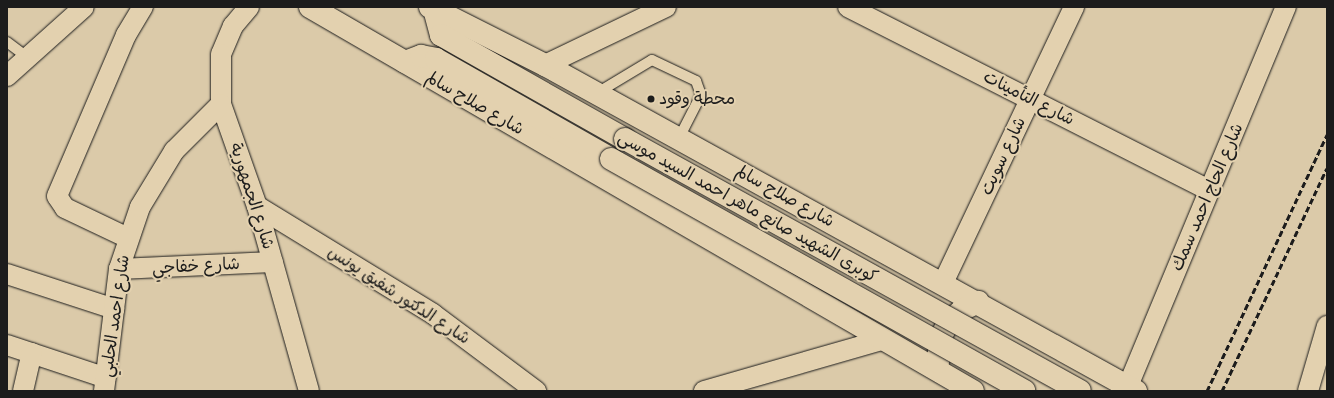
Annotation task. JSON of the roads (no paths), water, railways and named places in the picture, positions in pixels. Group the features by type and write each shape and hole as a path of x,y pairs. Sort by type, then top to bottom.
{"main road":[{"name":"شارع صلاح سالم","path":"310,7 882,340 973,391"},
{"name":"شارع صلاح سالم","path":"432,8 545,65 943,282 1132,389"},
{"name":"كوبرى الشهيد صانع ماهر احمد السيد موسى","path":"432,8 441,35 1079,391"},
{"name":"كوبرى الشهيد صانع ماهر احمد السيد موسى","path":"405,62 422,56 436,59 1024,391"},
{"path":"940,373 940,338 948,322 962,310 978,302"},
{"path":"1076,357 1080,372 1079,391"}],"street":[{"path":"7,76 84,7"},
{"path":"128,238 65,208 58,196 126,35 143,7"},
{"name":"شارع الجمهورية","path":"249,7 233,26 221,54 221,104 257,206 309,391"},
{"path":"545,65 666,7"},
{"name":"شارع التأمينات","path":"848,7 1209,190"},
{"name":"شارع سويت","path":"943,282 1074,7"},
{"name":"شارع الحاج احمد سمك","path":"1132,389 1280,9"},
{"name":"شارع احمد الحلبي","path":"105,385 120,269 128,238 140,207 170,156 221,104"},
{"name":"شارع الدكتور شفيق يونس","path":"257,206 433,314 536,391"},
{"name":"شارع خفاجي","path":"120,269 273,262"},
{"path":"7,274 114,309"},
{"path":"1308,391 1327,326"},
{"path":"714,390 882,340"},
{"path":"7,345 32,353 105,385"},
{"path":"23,391 32,353"}],"lane":[{"path":"7,42 27,57"},
{"path":"597,94 652,60 696,81 701,96 679,138"}],"railway":[{"path":"1207,391 1327,135"},
{"path":"1222,391 1327,168"}],"place":[{"name":"محطة وقود","path":"651,99"}]}
